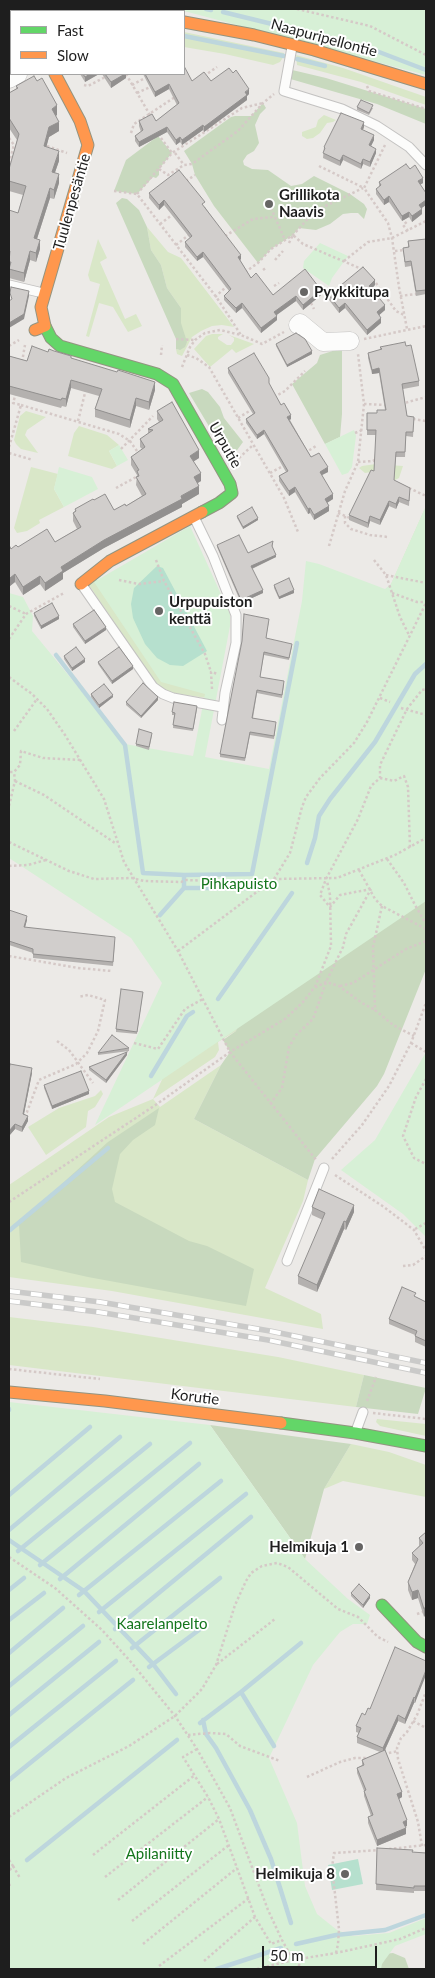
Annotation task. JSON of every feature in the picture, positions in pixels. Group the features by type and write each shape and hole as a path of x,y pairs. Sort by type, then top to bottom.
{"street":[{"name":"Naapuripellontie","path":"185,22 292,44 426,84"},
{"name":"Tuulenpesäntie","path":"56,75 80,121 88,145 42,307 40,328 60,346 157,374 173,384"},
{"path":"299,323 322,349 350,341"},
{"name":"Urputie","path":"81,584 110,561 219,503 232,493 225,474 173,384"},
{"name":"Korutie","path":"9,1392 105,1401 355,1432 426,1446"},
{"name":"Korutie","path":"376,1436 426,1455"},
{"path":"382,1605 417,1642 426,1647"}],"lane":[{"path":"292,44 284,91 342,109 377,126 409,147 426,165"},
{"path":"9,285 46,293"},
{"path":"194,516 213,556 236,615 236,643 222,707 222,720"},
{"path":"81,584 153,687 173,698 222,707"},
{"path":"287,1261 324,1168"},
{"path":"355,1432 362,1412"}],"path":[{"path":"297,9 370,26 426,55"},
{"path":"202,78 217,67"},
{"path":"80,79 83,84 88,86 109,75"},
{"path":"127,75 153,122"},
{"path":"132,85 145,78"},
{"path":"137,93 150,87"},
{"path":"159,169 168,176 184,165 192,164 238,131 263,103 279,91 284,91"},
{"path":"369,91 426,109"},
{"path":"131,133 134,124 150,115 178,94"},
{"path":"137,194 173,153 242,108 263,103"},
{"path":"156,129 158,136 184,165"},
{"path":"244,273 271,249 293,235 315,211 364,188 390,134"},
{"path":"9,138 14,145 9,163"},
{"path":"47,146 75,155"},
{"path":"13,150 22,148"},
{"path":"319,166 364,188 388,222 395,251 400,296 407,329"},
{"path":"185,182 195,175"},
{"path":"114,191 137,194 215,297 241,335"},
{"path":"370,196 376,191"},
{"path":"271,208 285,240"},
{"path":"160,224 172,215"},
{"path":"224,237 253,219 274,217"},
{"path":"408,221 403,225 408,231"},
{"path":"344,262 368,242 392,238 426,221"},
{"path":"176,245 194,230"},
{"path":"289,243 293,235"},
{"path":"293,235 303,244 361,268 373,279 396,311 404,315"},
{"path":"395,251 405,250"},
{"path":"276,260 283,251"},
{"path":"263,270 267,267"},
{"path":"274,286 279,283"},
{"path":"215,297 229,284"},
{"path":"324,301 331,294 336,299"},
{"path":"400,296 416,294"},
{"path":"311,304 314,309"},
{"path":"173,384 195,340 205,333 213,330 241,335 262,344 299,323"},
{"path":"350,341 426,326"},
{"path":"176,340 195,340"},
{"path":"186,355 196,358 209,367 284,498 298,532"},
{"path":"329,546 349,478 358,462 364,404 359,357"},
{"path":"269,400 285,391 305,371"},
{"path":"18,387 13,403 110,431 130,441 140,455"},
{"path":"78,421 87,389"},
{"path":"400,404 426,397"},
{"path":"364,404 391,404"},
{"path":"9,447 21,405"},
{"path":"238,418 254,409"},
{"path":"121,449 153,416"},
{"path":"62,421 63,417"},
{"path":"412,419 426,421"},
{"path":"355,433 362,430"},
{"path":"303,454 316,446"},
{"path":"9,453 33,460"},
{"path":"358,462 376,459"},
{"path":"270,473 286,464"},
{"path":"116,488 141,474"},
{"path":"409,488 426,496"},
{"path":"338,513 350,518"},
{"path":"345,516 345,523 351,529 370,536 388,537"},
{"path":"149,540 164,581 205,654 211,672"},
{"path":"374,560 386,575 400,617 409,636"},
{"path":"95,574 139,584 164,581"},
{"path":"386,575 426,583"},
{"path":"9,639 26,614 81,584"},
{"path":"178,951 274,878 290,853 306,797 320,778 354,743 380,698 426,603 417,602 392,593"},
{"path":"9,606 26,614"},
{"path":"9,677 47,709 104,799 117,844 132,878 178,951 230,1052 310,1154 324,1168 384,1207 414,1230 426,1251"},
{"path":"330,907 320,895 326,879 358,819 371,786 380,778 380,765 407,710 422,690 426,689"},
{"path":"380,698 390,702"},
{"path":"14,731 37,699"},
{"path":"401,708 426,715"},
{"path":"9,806 15,781 12,772 20,765 21,751 43,758 80,760"},
{"path":"380,778 394,781 404,776 408,787 412,841 410,848"},
{"path":"15,781 52,800 117,844"},
{"path":"274,878 338,878 386,859 426,838"},
{"path":"9,842 69,871 94,878 132,878 144,881 181,882 185,880 243,882 261,889"},
{"path":"386,859 404,882 426,924"},
{"path":"9,866 28,865 47,860"},
{"path":"360,870 375,899 382,906 426,929"},
{"path":"9,1202 157,1104 230,1052 285,1019 304,1002 314,988 331,946 330,907 326,879"},
{"path":"330,907 340,895 371,889"},
{"path":"270,1104 282,1088 290,1047 296,1035 313,1019 326,982 343,947 346,934 371,889"},
{"path":"375,1010 373,947 382,906"},
{"path":"339,986 353,983 406,949 426,941"},
{"path":"9,956 78,968 112,970"},
{"path":"314,988 326,982 339,986 375,1010 393,1025 414,1036"},
{"path":"17,1117 27,1112 39,1080 71,1067 79,1061 86,1053 98,1031 105,1000 88,996 78,997"},
{"path":"134,1043 158,1049 185,1009 203,999"},
{"path":"324,1168 347,1143 389,1086 411,1043 426,1003"},
{"path":"56,1042 69,1050 79,1061 93,1083"},
{"path":"411,1043 426,1052"},
{"path":"426,1079 416,1096 403,1136 414,1158 426,1164"},
{"path":"414,1230 426,1223"},
{"path":"402,1266 413,1265 426,1256"},
{"path":"362,1412 376,1376"},
{"path":"9,1557 55,1588 90,1619 131,1662 175,1716 197,1749 230,1808 268,1910 293,1960 304,1969"},
{"path":"9,1817 66,1778 128,1746 175,1716 202,1689 216,1665 235,1606 246,1581 251,1573 266,1564 277,1563 288,1567 338,1609 358,1617 368,1629"},
{"path":"414,1614 426,1611"},
{"path":"216,1665 276,1619"},
{"path":"422,1846 418,1822 398,1751 401,1738 408,1732 426,1692"},
{"path":"413,1721 426,1728"},
{"path":"188,1736 226,1734 240,1746 280,1761"},
{"path":"197,1749 183,1757 208,1797 219,1819 255,1917 271,1944 282,1940"},
{"path":"377,1755 398,1751"},
{"path":"307,1777 348,1760 371,1757"},
{"path":"93,1855 194,1776"},
{"path":"105,1877 208,1797"},
{"path":"118,1900 219,1819"},
{"path":"132,1921 229,1844"},
{"path":"336,1953 339,1929 332,1868 334,1853 426,1846"},
{"path":"9,1860 20,1878"},
{"path":"9,1871 13,1866"},
{"path":"143,1944 238,1868"},
{"path":"159,1966 249,1898"},
{"path":"204,1961 255,1917"},
{"path":"257,1969 400,1939 426,1928"}],"green space":[{"path":"167,9 426,9 426,75 185,10"},
{"path":"185,32 284,53 284,56 280,62 273,65 185,47"},
{"path":"296,55 343,68 426,97 426,105 361,82 297,65"},
{"path":"288,69 326,78 426,109 426,124 377,104 287,78"},
{"path":"263,103 266,108 260,114 255,125 259,143 254,151 247,155 243,161 244,165 252,169 268,170 291,186 302,184 314,176 350,194 364,204 367,209 364,219 358,213 343,214 330,224 316,230 299,228 293,235 271,249 258,263 214,206 195,175 192,164 184,151 231,117 251,116"},
{"path":"324,115 336,120 327,123 320,133 313,138 307,139 302,136 302,132 316,127 318,120"},
{"path":"158,136 172,153 159,169 159,175 156,178 153,177 137,194 114,191 126,160"},
{"path":"122,198 127,199 139,210 147,227 151,250 161,265 167,288 181,308 181,323 187,342 185,347 180,350 176,349 176,339 116,203"},
{"path":"147,227 168,252 181,258 234,327 212,326 201,331 192,337 182,356 177,354 176,349 180,350 181,308 167,288 161,265 151,250"},
{"path":"98,239 107,258 100,262 125,319 136,314 142,326 128,332 113,307 99,303 89,337 86,336 100,284 90,281 88,275"},
{"path":"320,243 348,256 332,278 329,286 303,268 304,261"},
{"path":"223,334 218,339 227,345 231,345 234,341 234,338 229,335 254,344 236,353 232,349 210,367 194,349 206,336"},
{"path":"342,348 340,437 325,444 292,384 317,363 320,355"},
{"path":"202,389 208,392 220,407 224,418 243,442 231,463 189,393"},
{"path":"26,411 46,417 27,430 25,435 38,453 21,449 14,440 20,416"},
{"path":"79,426 107,435 119,445 109,451 117,466 112,469 68,456 74,433"},
{"path":"354,430 356,436 352,467 348,473 342,475 325,444"},
{"path":"119,445 128,460 117,466 109,451"},
{"path":"376,464 403,466 399,478 393,481 378,471 365,473 359,468"},
{"path":"31,467 58,474 54,489 64,507 39,520 40,523 27,531 17,533 14,528"},
{"path":"59,467 92,477 98,489 64,507 54,489"},
{"path":"426,506 236,1031 218,1042 219,1050 215,1057 153,1099 258,881"},
{"name":"Pihkapuisto","path":"426,506 426,901 95,1125 162,983 131,938 9,858 9,593 23,597 33,616 32,631 125,744 193,756 205,694 161,682 94,582 190,526 230,614 230,626 205,757 269,769 302,601 306,561 319,564 385,589 391,584"},
{"name":"Urpupuiston kenttä","path":"157,566 163,568 207,651 183,666 170,665 157,658 145,644 133,618 131,604 134,588"},
{"path":"96,579 200,657 207,698 172,693 159,686 153,680 89,585"},
{"path":"426,691 426,969 384,1074 377,1086 315,1159 308,1180 194,1119 221,1065 230,1052 223,1040 236,1031 244,1005"},
{"path":"426,1052 426,1237 403,1214 341,1170 375,1140"},
{"path":"221,1065 194,1119 308,1180 303,1201 265,1288 321,1314 323,1329 112,1291 9,1277 9,1185 109,1117 153,1099 160,1107"},
{"path":"101,1090 103,1094 95,1107 88,1111 86,1127 46,1155 28,1127 59,1108 95,1096"},
{"path":"159,1108 155,1125 133,1140 120,1154 112,1189 115,1202 189,1241 207,1246 254,1269 246,1306 88,1277 21,1262 19,1223 108,1142"},
{"path":"9,1317 93,1327 278,1357 364,1375 356,1407 9,1365"},
{"path":"364,1375 426,1388 418,1414 356,1407"},
{"name":"Kaarelanpelto","path":"9,1402 210,1425 305,1559 348,1599 370,1615 367,1624 353,1624 340,1632 313,1665 269,1758 297,1823 305,1886 317,1914 337,1930 353,1936 389,1933 426,1918 426,1934 395,1946 382,1964 381,1969 9,1969"},
{"path":"377,1419 426,1424 426,1436 380,1426 376,1422"},
{"path":"210,1425 351,1444 324,1489 305,1559"},
{"path":"351,1444 389,1452 426,1465 426,1497 343,1481 324,1489"},
{"name":"Helmikuja 8","path":"358,1859 363,1884 332,1890 328,1865"},
{"path":"393,1953 405,1958 409,1969 319,1969 355,1957"}],"building":[{"path":"185,68 192,81 204,72 211,81 229,68 233,73 236,70 249,89 245,92 247,95 204,127 203,125 182,140 180,137 176,140 167,127 139,142 135,136 143,130 139,121 152,114 156,121 179,103 169,84 155,92 146,75 185,75"},
{"path":"106,75 123,75 111,82"},
{"path":"34,76 37,81 42,78 57,105 52,109 59,122 49,127 44,146 59,151 52,172 59,174 54,190 50,188 34,238 40,240 36,253 30,251 24,273 9,269 11,262 9,262 9,210 18,213 26,186 9,181 9,169 19,134 9,118 9,93 18,88 16,86"},
{"path":"361,100 373,105 369,113 357,107"},
{"path":"341,113 364,122 361,129 374,135 369,145 376,149 370,162 363,159 361,164 343,155 340,161 323,153 324,147"},
{"path":"406,164 410,169 415,165 423,178 418,181 426,193 426,200 419,205 422,209 412,216 409,212 402,216 389,196 384,200 376,189 381,185 379,182"},
{"path":"179,170 205,202 202,204 241,255 238,257 251,278 256,273 273,295 305,269 321,290 303,305 296,296 274,312 277,316 261,328 242,303 236,308 224,296 231,289 203,252 197,257 185,242 192,236 164,200 159,205 149,193"},
{"path":"426,239 426,290 416,291 411,261 405,262 403,248 409,247 408,241"},
{"path":"363,267 375,280 369,286 385,305 377,312 381,318 367,330 345,303 339,308 329,295"},
{"path":"11,287 29,291 24,314 9,323 9,301 12,299"},
{"path":"296,333 305,339 312,351 287,365 276,344"},
{"path":"405,342 406,346 411,345 419,381 402,384 407,416 414,417 413,432 406,432 405,452 396,452 394,480 410,488 409,501 399,497 396,504 389,501 380,520 370,516 368,523 349,515 371,470 374,471 376,430 367,430 367,413 377,413 377,410 386,410 379,368 372,370 368,353 382,349 380,347"},
{"path":"32,346 48,352 49,349 71,356 71,358 155,382 149,402 136,398 130,420 95,409 102,389 71,380 66,399 62,398 61,400 9,386 9,356 27,361"},
{"path":"254,353 269,378 269,383 281,405 284,403 291,415 287,417 311,457 319,453 328,467 320,472 333,494 325,499 329,506 314,515 310,508 308,509 295,487 289,491 279,476 288,471 264,430 257,435 246,419 255,413 228,368"},
{"path":"172,402 199,450 190,456 201,473 194,477 199,486 181,496 182,499 104,540 61,567 63,571 45,583 40,576 23,587 15,574 10,578 9,545 11,549 16,545 18,547 47,529 55,542 81,527 73,513 76,511 75,509 105,494 114,510 125,504 126,506 146,494 136,477 139,476 137,471 139,470 131,457 145,447 140,439 153,430 148,429 163,420 157,411"},
{"path":"252,507 258,518 243,527 237,516"},
{"path":"239,535 248,553 273,541 272,546 276,555 251,566 263,590 241,600 217,545"},
{"path":"289,578 294,590 279,597 274,585"},
{"path":"52,603 59,616 41,626 34,613"},
{"path":"94,610 106,627 85,641 73,624"},
{"path":"244,614 269,619 266,638 292,644 289,658 264,652 260,677 284,681 282,695 257,690 252,718 276,722 274,736 250,732 245,758 220,754 242,641"},
{"path":"76,647 85,659 72,668 64,656"},
{"path":"119,647 133,666 112,681 98,662"},
{"path":"143,683 158,697 141,716 126,702"},
{"path":"104,684 113,695 99,705 91,694"},
{"path":"174,702 197,706 193,729 173,725 175,713 172,712"},
{"path":"139,729 152,733 149,747 136,744"},
{"path":"9,910 27,916 24,927 115,937 113,962 33,954 33,949 9,941"},
{"path":"121,989 143,992 137,1032 116,1029"},
{"path":"112,1035 129,1048 98,1053"},
{"path":"127,1052 106,1080 89,1067"},
{"path":"10,1064 32,1068 23,1114 28,1116 22,1127 15,1124 9,1131 9,1070"},
{"path":"81,1071 89,1091 52,1106 44,1085"},
{"path":"319,1189 354,1205 346,1222 344,1221 317,1285 298,1276 325,1213 312,1207"},
{"path":"402,1287 416,1293 414,1296 426,1302 426,1341 415,1336 417,1331 389,1319"},
{"path":"426,1532 426,1606 424,1609 418,1590 412,1592 408,1582 418,1559 412,1553 423,1543 419,1538"},
{"path":"359,1584 370,1595 363,1605 351,1593"},
{"path":"395,1647 426,1661 426,1670 405,1719 398,1715 383,1748 357,1737 361,1728 356,1726 362,1713 365,1715 368,1708 370,1709"},
{"path":"385,1750 402,1792 397,1794 407,1820 403,1822 406,1828 377,1840 368,1817 373,1815 357,1768 364,1765 362,1760"},
{"path":"377,1848 413,1850 412,1852 426,1853 426,1886 414,1886 414,1888 376,1884"}],"waterway":[{"path":"206,9 211,10"},
{"path":"223,12 366,47 426,70"},
{"path":"185,36 284,56"},
{"path":"297,59 325,66"},
{"path":"160,915 184,888 184,875 252,874 297,643"},
{"path":"56,655 125,745 143,873 184,875"},
{"path":"307,863 315,838 319,816 375,742 415,674 426,664"},
{"path":"184,888 247,888"},
{"path":"218,999 292,893"},
{"path":"151,1076 187,1016 193,1012"},
{"path":"10,1230 108,1148"},
{"path":"9,1495 90,1427"},
{"path":"9,1530 120,1437"},
{"path":"40,1565 190,1443"},
{"path":"18,1551 150,1444"},
{"path":"60,1579 199,1464"},
{"path":"79,1595 221,1481"},
{"path":"99,1612 246,1494"},
{"path":"115,1629 251,1517"},
{"path":"9,1540 84,1591 153,1664 176,1694"},
{"path":"9,1590 24,1578"},
{"path":"132,1648 220,1578"},
{"path":"9,1620 44,1593"},
{"path":"9,1653 63,1608"},
{"path":"9,1686 83,1626"},
{"path":"149,1667 199,1630"},
{"path":"9,1715 99,1642"},
{"path":"200,1723 301,1643"},
{"path":"9,1747 116,1661"},
{"path":"9,1780 133,1680"},
{"path":"241,1692 274,1746"},
{"path":"203,1720 206,1734 216,1748 250,1810 271,1859 291,1923"},
{"path":"27,1860 177,1740"},
{"path":"296,1944 336,1935 385,1930 426,1915"},
{"path":"217,1969 281,1948"}],"railway":[{"path":"9,1291 100,1302 270,1331 426,1363"},
{"path":"9,1301 98,1312 268,1340 426,1373"}],"traffic: fast":[{"path":"94,9 103,10"},
{"path":"45,326 51,338 60,346 157,374 173,384 230,484 232,493 202,512"},
{"path":"281,1423 355,1433 426,1446"},
{"path":"382,1605 417,1642 426,1647"}],"traffic: slow":[{"path":"185,22 254,35 314,50 426,84"},
{"path":"35,330 45,326 41,307 88,145 80,121 56,75"},
{"path":"81,584 110,561 202,512"},
{"path":"9,1392 105,1401 281,1423"}],"place":[{"name":"Grillikota Naavis","path":"269,204"},
{"name":"Pyykkitupa","path":"304,292"},
{"name":"Urpupuiston kenttä","path":"159,611"},
{"name":"Helmikuja 1","path":"359,1547"},
{"name":"Helmikuja 8","path":"345,1874"}],"park label":[{"name":"Apilaniitty","path":"159,1854"}]}
